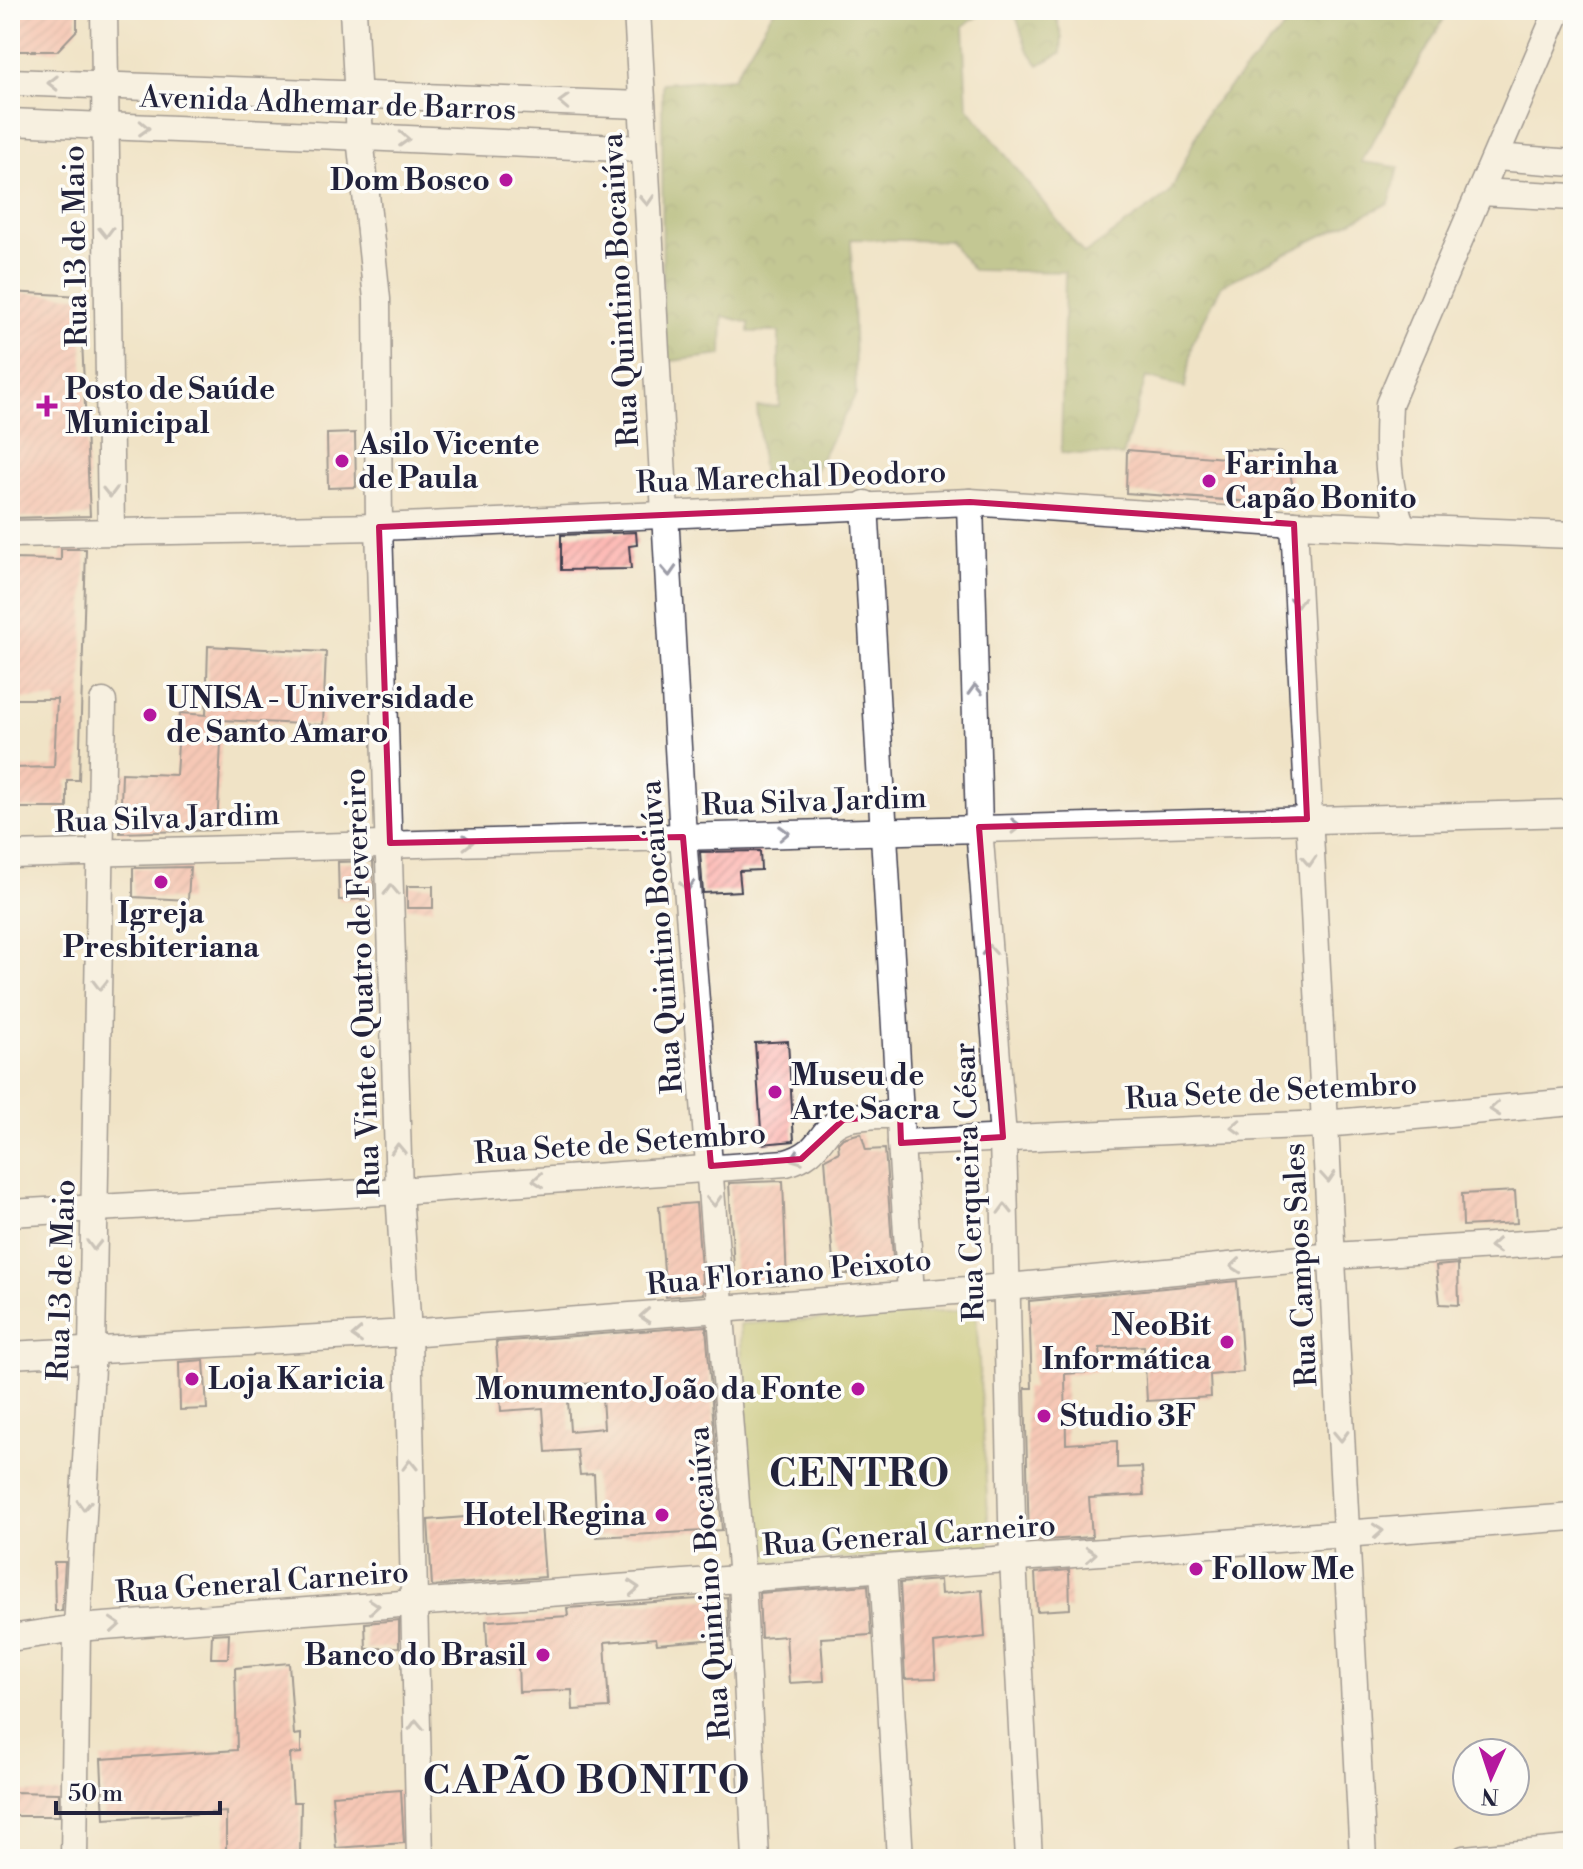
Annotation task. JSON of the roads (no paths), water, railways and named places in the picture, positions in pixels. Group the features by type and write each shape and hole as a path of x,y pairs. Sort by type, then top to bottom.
{"street":[{"name":"Rua 13 de Maio","path":"104,10 111,530"},
{"name":"Rua Vinte e Quatro de Fevereiro","path":"353,10 360,137 377,299 379,527 399,1191 408,1333 420,1859"},
{"name":"Rua Quintino Bocaiúva","path":"637,10 683,837 742,1580 756,1859"},
{"path":"1403,529 1391,500 1387,467 1389,404 1558,10"},
{"name":"Avenida Adhemar de Barros","path":"10,82 642,105"},
{"name":"Avenida Adhemar de Barros","path":"10,122 644,149"},
{"path":"1496,157 1573,163"},
{"path":"1480,192 1573,197"},
{"name":"Rua Marechal Deodoro","path":"10,534 379,527 865,504 970,502 1294,524 1573,535"},
{"name":"Rua Cerqueira César","path":"970,502 979,827 1003,1137 1013,1560 1029,1859"},
{"path":"865,504 911,1293"},
{"name":"Rua Campos Sales","path":"1294,524 1363,1859"},
{"name":"Rua 13 de Maio","path":"74,1859 77,1628 92,1349 103,702"},
{"name":"Rua Silva Jardim","path":"10,855 1573,813"},
{"name":"Rua Sete de Setembro","path":"901,1143 1324,1124 1573,1102"},
{"name":"Rua Sete de Setembro","path":"10,1213 399,1191 801,1159 843,1120 900,1114"},
{"name":"Rua Floriano Peixoto","path":"10,1355 408,1333 1007,1287 1334,1256 1573,1241"},
{"name":"Rua General Carneiro","path":"10,1638 77,1628 1573,1517"},
{"path":"883,1569 900,1859"},
{"path":"1464,1859 1573,1849"}],"place":[{"name":"Dom Bosco","path":"506,180"},
{"name":"Posto de Saúde Municipal","path":"47,406"},
{"name":"Asilo Vicente de Paula","path":"342,461"},
{"name":"Farinha Capão Bonito","path":"1209,481"},
{"name":"UNISA - Universidade de Santo Amaro","path":"150,715"},
{"name":"Igreja Presbiteriana","path":"161,882"},
{"name":"Museu de Arte Sacra","path":"775,1092"},
{"name":"NeoBit Informática","path":"1227,1342"},
{"name":"Loja Karicia","path":"192,1379"},
{"name":"Monumento João da Fonte","path":"858,1389"},
{"name":"Studio 3F","path":"1044,1416"},
{"name":"Hotel Regina","path":"662,1515"},
{"name":"Follow Me","path":"1196,1569"},
{"name":"Banco do Brasil","path":"543,1655"}],"district":[{"name":"CENTRO","path":"860,1473"},
{"name":"CAPÃO BONITO","path":"587,1780"}]}
